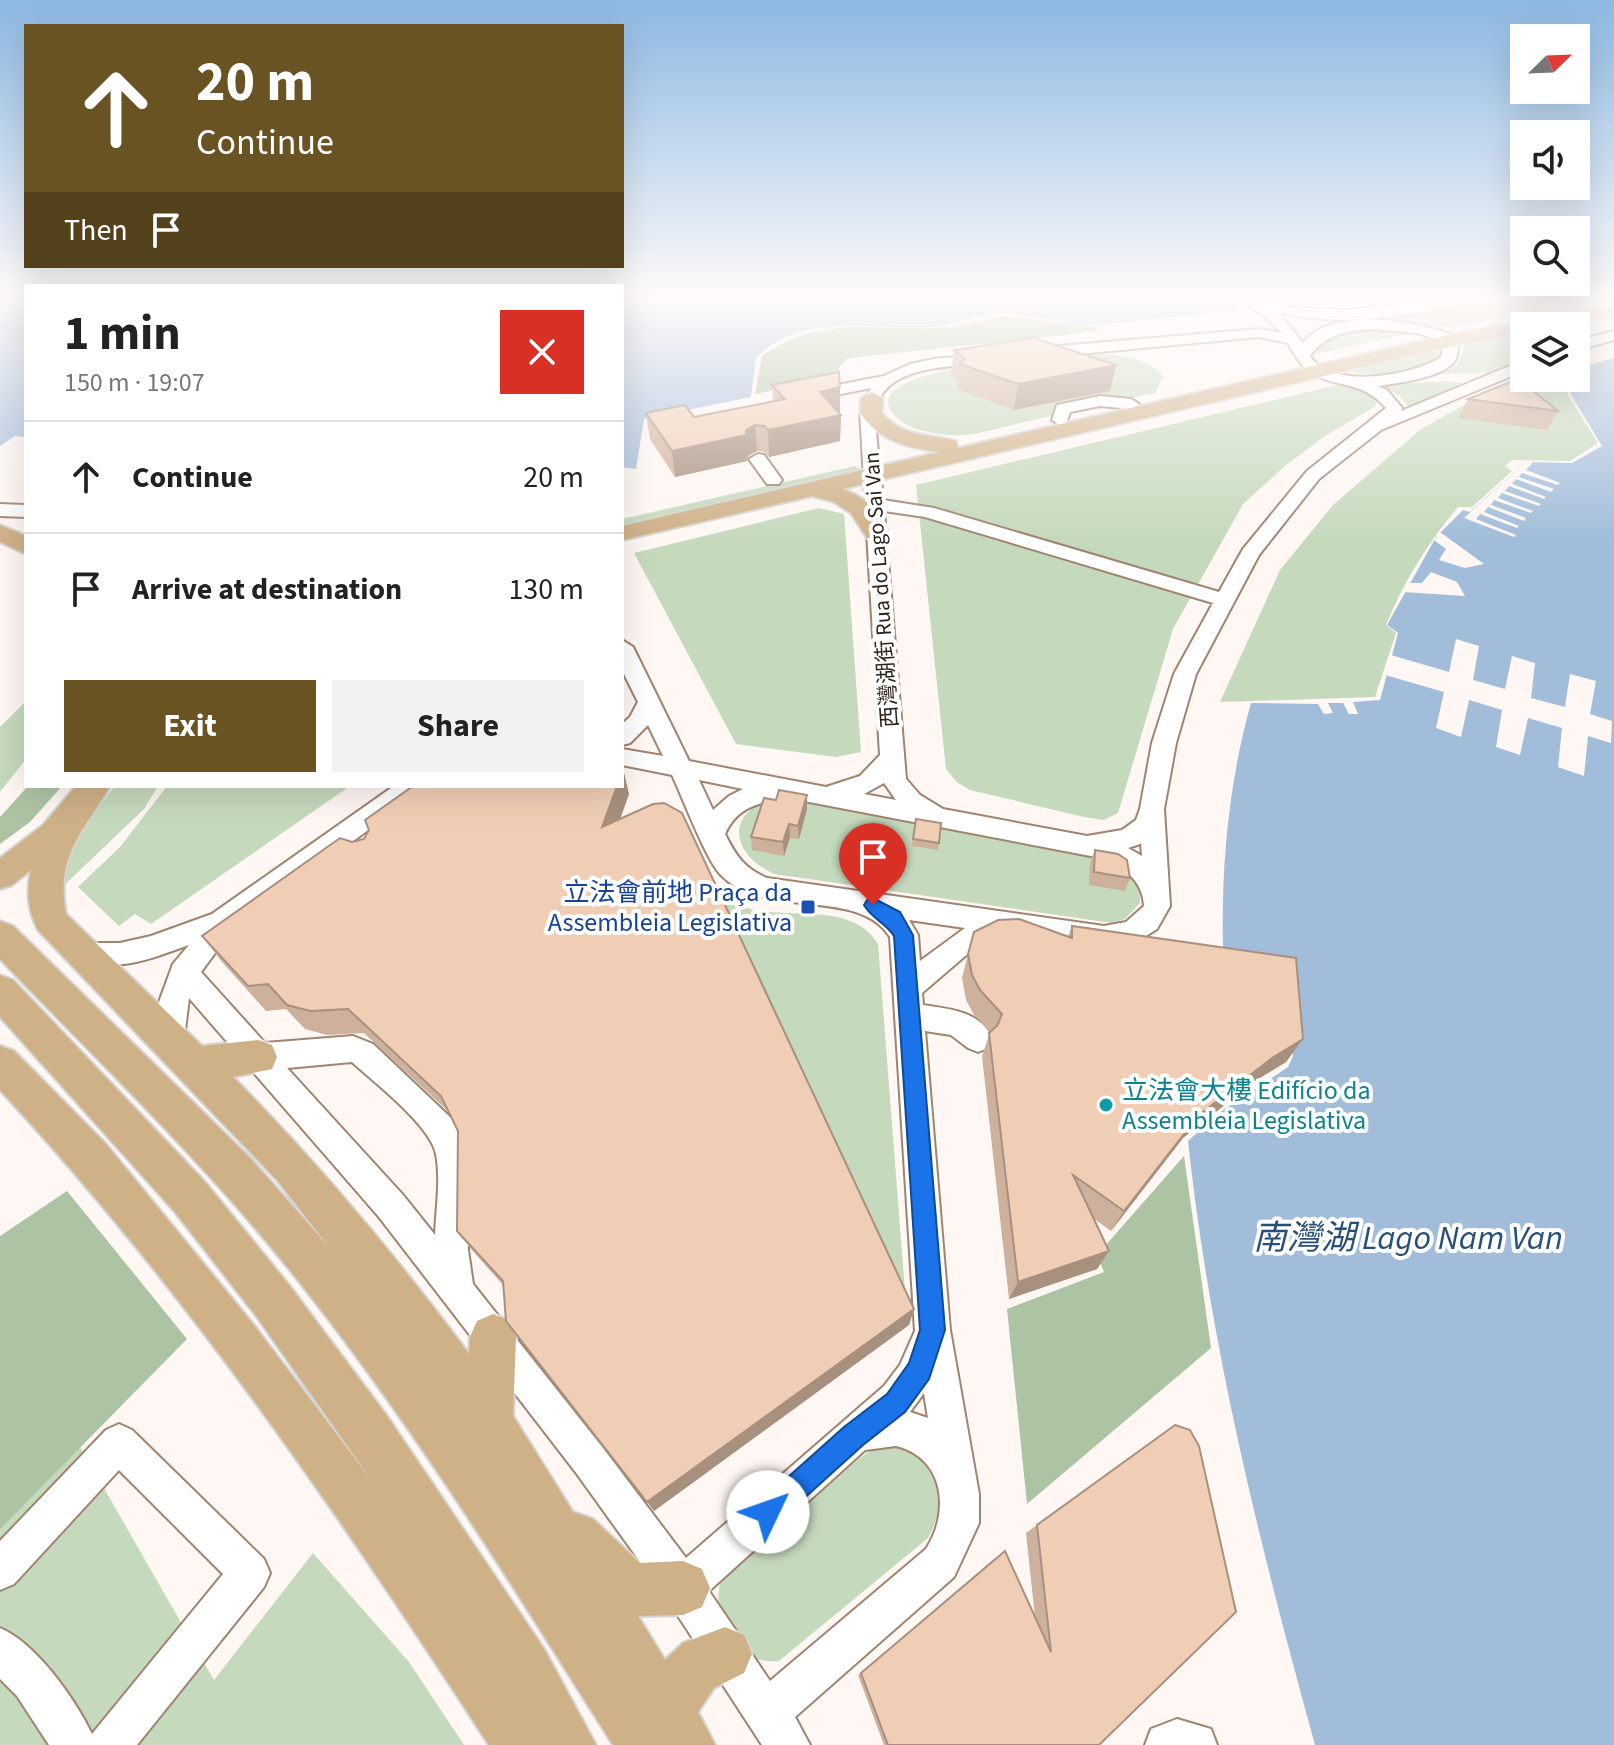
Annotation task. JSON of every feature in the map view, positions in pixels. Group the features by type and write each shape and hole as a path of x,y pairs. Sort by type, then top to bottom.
{"main road":[{"path":"624,514 773,480 872,467 1221,378"},
{"path":"624,533 811,489 872,467 948,446 1226,378"},
{"path":"872,398 873,416 891,432 917,442 948,446"},
{"path":"811,489 854,503 870,517 876,533"},
{"path":"0,532 24,546"},
{"path":"0,544 24,547"},
{"path":"0,876 35,852 84,799"},
{"path":"84,799 52,855 44,887 50,920 292,1166 398,1296 488,1421 533,1494 667,1735"},
{"path":"0,936 236,1173 313,1263 667,1735"},
{"path":"0,991 190,1197 273,1301 370,1433 524,1669 567,1745"},
{"path":"182,1051 258,1057"},
{"path":"0,1063 90,1157 237,1340 400,1561 523,1745"},
{"path":"488,1421 493,1337"},
{"path":"533,1494 618,1580 635,1590 683,1588"},
{"path":"667,1735 680,1683 695,1667 725,1654"}],"street":[{"path":"1352,379 1400,378"},
{"path":"1375,428 1489,378"},
{"path":"872,398 890,379"},
{"path":"785,401 890,379"},
{"path":"1087,846 1111,844 1131,837 1146,825 1152,809 1164,743 1185,674 1250,553 1280,512 1313,475 1375,428 1394,408 1381,393 1352,379"},
{"name":"西灣湖街 Rua do Lago Sai Van","path":"872,398 868,411 893,778 902,794 917,807 937,817"},
{"path":"758,459 773,480"},
{"path":"874,504 927,512 1223,600"},
{"path":"0,510 24,511"},
{"path":"624,654 728,866 743,879 763,888 1104,937 1122,936 1139,930 1150,920 1157,906 1152,809"},
{"path":"624,735 639,722 649,702"},
{"name":"西灣湖街 Rua do Lago Sai Van","path":"798,791 830,794 852,791 874,781 885,769 892,754"},
{"path":"624,757 1120,854 1137,864 1156,891"},
{"path":"75,947 96,954 120,954 151,947 222,922 408,788"},
{"path":"713,833 716,823 728,808 745,797 767,790 798,791"},
{"path":"320,852 346,848 365,853 361,822"},
{"path":"183,972 391,1206 683,1588 777,1729 940,1563 953,1543 960,1518 932,1330 904,935 898,923 873,905 857,901"},
{"path":"905,952 909,939 928,922 946,916 963,916"},
{"path":"182,1051 168,1023 183,972 222,922"},
{"path":"909,1002 951,949 973,934 1005,923"},
{"path":"909,1002 958,1023 978,1039"},
{"path":"258,1057 353,1049 363,1053 447,1137 453,1169 451,1264 461,1296"},
{"path":"683,1588 853,1436 896,1403 920,1370 932,1330"},
{"path":"853,1436 872,1426 895,1424 917,1431 936,1446 951,1467 958,1492"},
{"path":"0,1570 119,1443 250,1573 109,1745"},
{"path":"0,1649 32,1681 74,1745"},
{"path":"1167,1745 1177,1741 1195,1745"}],"green space":[{"path":"758,378 833,378 755,394"},
{"path":"920,378 1162,378 1155,393 966,435 927,432 901,421 889,400 901,386"},
{"path":"1444,381 1462,383 1409,408 1400,396 1380,385"},
{"path":"1510,383 1510,392 1569,392 1567,394 1598,443 1570,461 1512,460 1505,466 1512,471 1472,507 1458,507 1417,563 1386,625 1396,633 1375,697 1220,702 1280,570 1333,505 1421,429 1489,391"},
{"path":"1337,385 1351,386 1375,398 1376,406 1325,436 1286,465 1243,504 1173,629 1118,813 1104,820 1084,817 970,790 957,782 946,769 916,485"},
{"path":"855,466 860,469 857,473 624,526 624,519"},
{"path":"819,508 844,514 861,752 836,757 736,744 634,553"},
{"path":"24,703 24,762 0,792 0,727"},
{"path":"26,788 60,788 30,822 0,844 0,817"},
{"path":"113,788 157,788 144,809 56,893 79,836"},
{"path":"165,788 347,788 151,924 135,914 119,926 78,887 120,847"},
{"name":"立法會前地 Praça da Assembleia Legislativa","path":"776,798 790,798 1105,859 1135,881 1140,903 1125,919 1112,923 774,874 749,856 739,834 747,813 759,804"},
{"path":"714,885 750,909 820,914 854,922 878,944 907,1317"},
{"path":"1184,1156 1211,1348 1027,1504 1007,1309 1104,1272 1097,1255"},
{"path":"67,1191 187,1339 0,1529 0,1236"},
{"path":"0,1307 214,1680 313,1553 409,1662 464,1745 0,1745"},
{"path":"900,1445 924,1461 936,1484 938,1511 928,1538 779,1661 759,1660 743,1653 731,1643 719,1613 718,1596 727,1561 872,1449"}],"water":[{"path":"0,378 24,378 24,437 15,436 0,446"},
{"path":"624,378 753,378 751,397 644,419 636,469 624,467"},
{"name":"南灣湖 Lago Nam Van","path":"1590,378 1614,378 1614,1745 1315,1745 1256,1520 1223,1370 1188,1141 1219,1113 1288,1067 1293,1056 1287,1015 1223,947 1223,886 1237,763 1251,703 1318,704 1324,714 1333,713 1328,703 1343,703 1349,714 1358,714 1353,702 1380,700 1398,633 1387,625 1436,537 1463,510 1470,512 1526,462 1572,463 1602,446 1570,393 1590,392"}],"pier":[{"path":"1526,462 1533,462 1526,470 1560,483 1558,485 1522,473 1519,477 1554,489 1551,492 1516,479 1512,484 1546,497 1544,499 1509,486 1505,491 1541,504 1539,506 1502,493 1498,498 1533,511 1531,513 1494,500 1491,505 1526,518 1524,521 1488,507 1484,512 1519,526 1517,528 1480,514 1476,519 1516,535 1514,537 1464,518"},
{"path":"1440,532 1484,564 1465,568 1439,560 1446,549 1434,540"},
{"path":"1431,572 1457,582 1465,596 1403,592 1408,583 1422,583"},
{"path":"1456,639 1479,646 1473,680 1505,689 1512,656 1535,663 1531,698 1565,707 1570,674 1596,681 1590,714 1612,721 1611,743 1588,736 1584,776 1558,767 1562,728 1528,718 1520,755 1496,747 1502,710 1469,700 1461,737 1436,728 1444,692 1385,675 1391,655 1449,672"}],"building":[{"path":"806,378 839,378 840,387 820,392 841,415 768,430 755,425 746,430 746,435 672,451 646,413 685,405 694,417 785,399 772,385"},
{"path":"1002,378 1047,378 1018,384"},
{"path":"1510,382 1510,392 1534,392 1558,411 1468,399"},
{"path":"410,788 616,788 602,827 653,804 664,803 682,813 914,1309 647,1502 506,1321 503,1281 457,1231 458,1131 441,1096 348,1009 310,1011 287,1005 268,984 248,986 202,936 340,838 352,842 364,839 369,830 365,820"},
{"path":"779,790 807,795 798,826 789,824 783,842 751,837 764,798 776,800"},
{"path":"916,819 941,823 939,843 913,839"},
{"path":"1095,850 1118,854 1127,860 1130,878 1094,872"},
{"name":"立法會大樓 Edifício da Assembleia Legislativa","path":"1019,919 1072,938 1072,926 1296,958 1303,1039 1272,1058 1198,1116 1124,1211 1073,1175 1109,1251 1018,1282 989,1033 997,1026 1002,1014 980,990 972,975 968,954 974,932 998,920"},
{"path":"1175,1425 1190,1430 1199,1446 1236,1612 1099,1745 888,1745 861,1673 1005,1551 1051,1652 1037,1525"}],"place":[{"name":"立法會前地 Praça da Assembleia Legislativa","path":"808,907"},
{"name":"立法會大樓 Edifício da Assembleia Legislativa","path":"1106,1105"}],"route":[{"path":"768,1512 853,1436 896,1403 920,1370 932,1330 904,935 893,918 873,905"}]}
